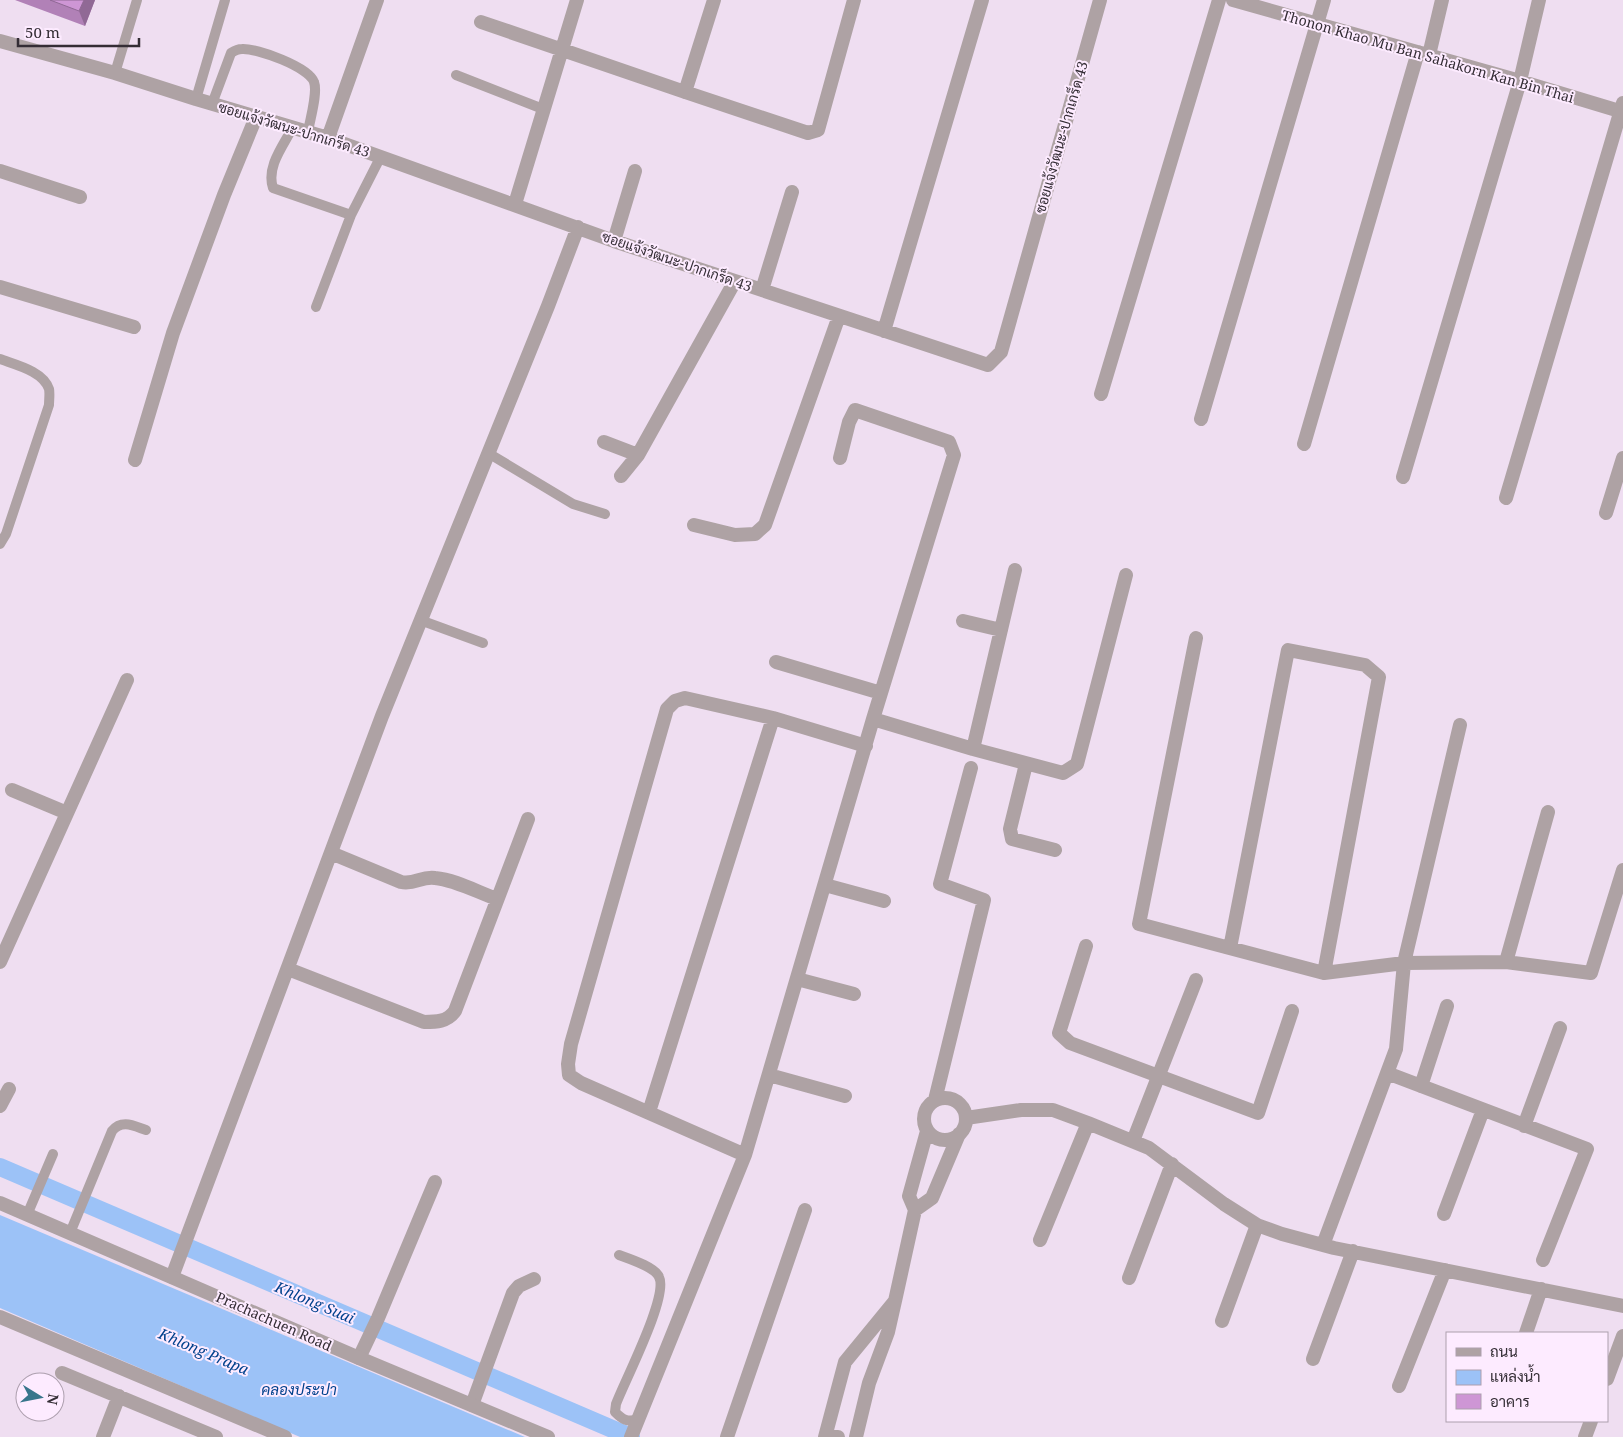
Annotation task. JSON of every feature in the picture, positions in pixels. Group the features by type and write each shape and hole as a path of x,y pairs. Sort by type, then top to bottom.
{"street":[{"path":"328,138 377,0"},
{"path":"515,204 577,0"},
{"path":"685,92 714,0"},
{"path":"481,22 808,133 818,130 854,0"},
{"path":"884,331 982,0"},
{"name":"ซอยแจ้งวัฒนะ-ปากเกร็ด 43","path":"0,41 115,73 328,138 614,240 988,366 1000,352 1100,0"},
{"path":"1101,394 1219,0"},
{"name":"Thonon Khao Mu Ban Sahakorn Kan Bin Thai","path":"1233,0 1622,109"},
{"path":"1201,419 1324,0"},
{"path":"1304,444 1442,0"},
{"path":"1403,477 1520,81 1539,0"},
{"path":"1506,498 1622,109"},
{"path":"135,460 173,333 224,195 256,117"},
{"path":"0,171 80,197"},
{"path":"614,240 635,171"},
{"path":"762,290 792,192"},
{"path":"172,1277 420,620 548,306 578,227"},
{"path":"621,476 638,455 735,281"},
{"path":"0,287 134,327"},
{"path":"694,525 735,536 755,534 765,525 839,316"},
{"path":"630,1437 745,1155 873,719 954,455 949,442 855,410 849,422 840,458"},
{"path":"604,442 638,455"},
{"path":"1606,513 1623,458"},
{"path":"973,750 1015,570"},
{"path":"873,719 973,750 1063,773 1077,764 1126,575"},
{"path":"963,621 1001,630"},
{"path":"1196,638 1139,924 1324,974 1404,963 1506,962 1591,973 1623,870"},
{"path":"1230,948 1288,650 1365,665 1379,677 1324,974"},
{"path":"776,662 881,693"},
{"path":"0,962 127,680"},
{"path":"745,1155 580,1083 569,1075 568,1064 571,1044 667,709 675,701 685,698 773,718 866,746"},
{"path":"649,1112 773,718"},
{"path":"1323,1245 1396,1049 1404,963 1460,725"},
{"path":"1026,764 1010,829 1012,839 1055,850"},
{"path":"935,1100 984,900 940,884 971,768"},
{"path":"12,790 67,813"},
{"path":"1506,962 1548,812"},
{"path":"288,969 424,1022 438,1022 451,1017 455,1011 528,819"},
{"path":"331,853 401,882 413,884 426,877 443,879 497,899"},
{"path":"825,885 884,901"},
{"path":"1086,946 1059,1032 1070,1042 1258,1113 1292,1011"},
{"path":"797,979 854,994"},
{"path":"1133,1141 1196,980"},
{"path":"1421,1086 1447,1006"},
{"path":"1524,1126 1560,1028"},
{"path":"1387,1073 1587,1149 1543,1260"},
{"path":"769,1075 845,1096"},
{"path":"0,1106 9,1089"},
{"path":"949,1098 962,1106 966,1118 963,1131 952,1139 945,1140 932,1137 927,1131 923,1117 929,1104 935,1100 949,1098"},
{"path":"966,1118 1021,1110 1052,1110 1149,1148 1224,1204 1257,1225 1282,1234 1323,1245 1623,1306"},
{"path":"1444,1214 1483,1110"},
{"path":"1040,1240 1088,1123"},
{"path":"856,1437 869,1383 888,1332 914,1210 909,1196 927,1131"},
{"path":"914,1210 932,1198 959,1134"},
{"path":"1129,1278 1172,1164"},
{"path":"359,1358 378,1318 435,1182"},
{"name":"Prachachuen Road","path":"0,1203 359,1358 548,1437"},
{"path":"727,1437 805,1210"},
{"path":"1222,1321 1257,1225"},
{"path":"1313,1359 1353,1251"},
{"path":"1399,1386 1445,1270"},
{"path":"472,1405 513,1293 519,1286 534,1279"},
{"path":"1526,1332 1541,1289"},
{"path":"825,1437 845,1362 895,1301"},
{"path":"0,1317 285,1437"},
{"path":"1608,1376 1623,1336"},
{"path":"65,1374 216,1437"},
{"path":"103,1437 119,1396"},
{"path":"1585,1437 1591,1422"},
{"path":"830,1437 838,1437"}],"lane":[{"path":"115,73 137,0"},
{"path":"196,99 225,0"},
{"path":"212,104 231,53 243,49 263,54 299,66 308,73 314,82 314,96 308,132"},
{"path":"456,75 543,109"},
{"path":"293,127 274,162 271,180 273,188 351,215"},
{"path":"316,307 351,215 381,156"},
{"path":"0,359 31,371 44,380 50,390 49,405 6,534 0,544"},
{"path":"488,453 573,504 605,514"},
{"path":"420,620 483,644"},
{"path":"70,1233 112,1131 117,1125 125,1124 146,1130"},
{"path":"27,1215 53,1154"},
{"path":"620,1255 649,1268 659,1276 661,1286 656,1309 616,1404 615,1412 622,1419 631,1422 637,1421"}],"water":[{"name":"คลองประปา","path":"0,1215 525,1437 300,1437 0,1308"}],"building":[{"path":"50,0 84,0 79,11"}],"waterway":[{"name":"Khlong Suai","path":"0,1167 631,1437"}],"water label":[{"name":"Khlong Prapa","path":"204,1351"}]}
